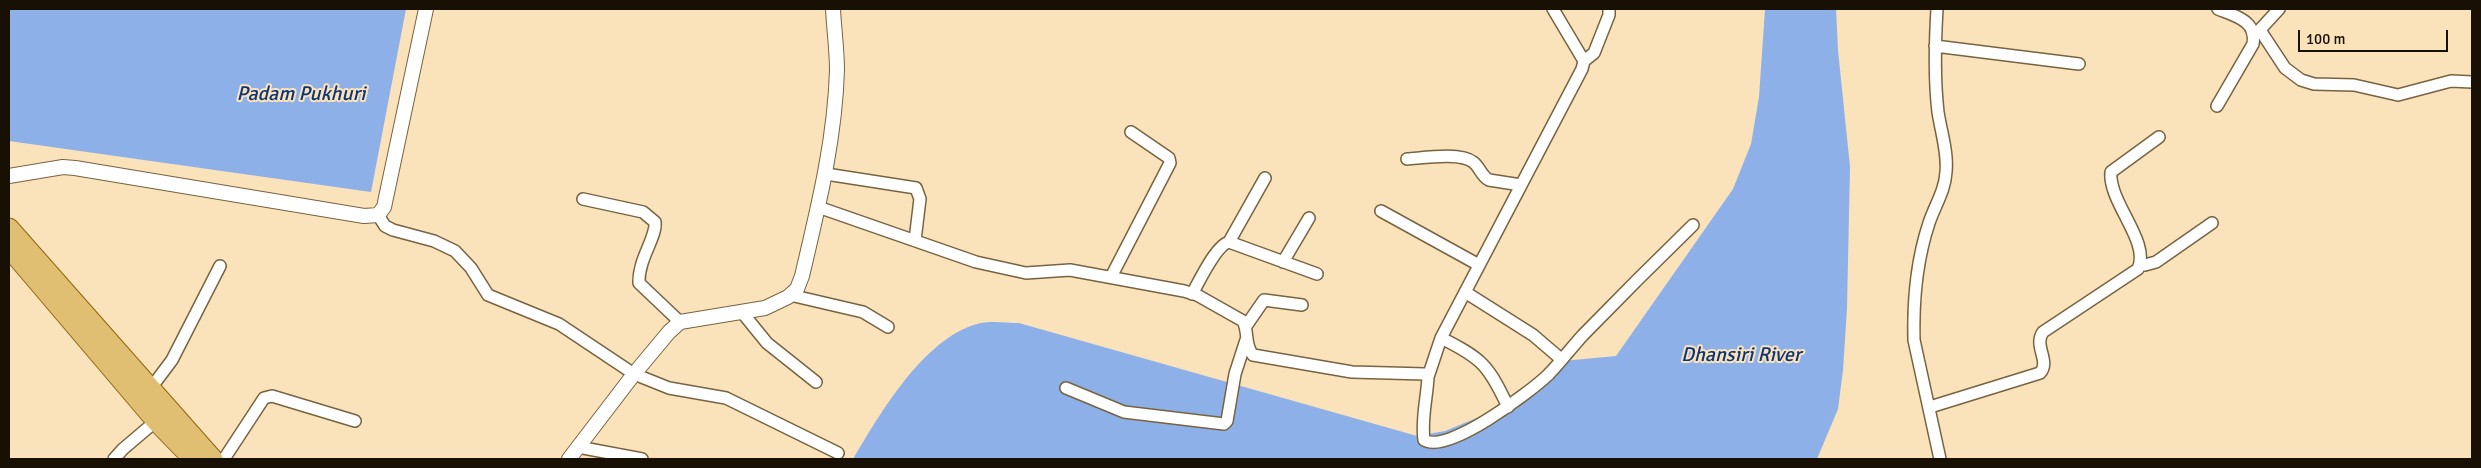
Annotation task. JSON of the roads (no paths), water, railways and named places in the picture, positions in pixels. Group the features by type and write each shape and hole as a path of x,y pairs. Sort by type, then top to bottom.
{"main road":[{"path":"9,228 213,459"},
{"path":"9,248 156,421 193,459"}],"street":[{"path":"9,176 63,167 75,168 364,216 378,215 384,207 426,9"},
{"path":"569,459 634,374 669,332 680,322 765,308 790,295 797,288 802,276 826,174 834,120 837,68 833,9"},
{"path":"1552,9 1584,61"},
{"path":"1609,9 1609,14 1594,53 1584,61 1571,92 1441,338 1428,377 1422,430 1426,442 1431,443 1455,437 1508,407 1548,374 1693,225"},
{"path":"1937,9 1935,46 1938,110 1946,156 1946,174 1943,192 1929,222 1913,321 1914,340 1940,459"},
{"path":"2222,9 2247,22 2285,68 2301,80 2314,84 2354,85 2398,95 2451,81 2472,82"},
{"path":"2217,106 2253,44 2257,33 2279,9"},
{"path":"1935,46 2079,64"},
{"path":"1111,277 1170,163 1168,158 1131,132"},
{"path":"1930,407 2040,373 2044,369 2044,362 2038,344 2043,332 2138,270 2141,263 2141,252 2114,190 2111,172 2159,137"},
{"path":"1407,159 1461,157 1473,162 1484,178 1521,185"},
{"path":"826,174 916,188 920,199 915,240"},
{"path":"1192,294 1217,251 1225,243 1229,242 1265,178"},
{"path":"583,199 649,215 655,222 656,228 642,257 638,272 639,283 680,322"},
{"path":"818,207 976,262 1034,273 1061,269 1111,277 1192,294 1236,316 1246,326"},
{"path":"1381,211 1479,265"},
{"path":"378,215 385,226 393,230 434,241 455,251 471,268 488,295 559,324 634,374 669,388 726,398 838,453"},
{"path":"1283,262 1309,218"},
{"path":"2141,263 2145,265 2156,262 2212,223"},
{"path":"1229,242 1317,274"},
{"path":"151,388 167,369 220,266"},
{"path":"1465,292 1533,335 1561,360"},
{"path":"790,295 862,312 888,327"},
{"path":"1302,305 1264,300 1246,326 1246,340 1248,348 1253,355 1352,372 1420,374 1428,377"},
{"path":"741,312 767,343 816,382"},
{"path":"1441,338 1479,359 1495,378 1508,407"},
{"path":"1066,388 1124,412 1224,424 1227,421 1238,362 1246,340"},
{"path":"224,459 264,398 272,396 356,421"},
{"path":"114,459 156,421"},
{"path":"578,448 642,459"}],"water":[{"name":"Padam Pukhuri","path":"9,9 406,9 371,192 9,141"},
{"name":"Dhansiri River","path":"1765,9 1836,9 1838,50 1850,167 1847,308 1843,370 1838,409 1817,459 853,459 890,400 921,361 957,332 982,323 1019,323 1417,436 1445,431 1489,413 1563,361 1616,356 1733,189 1751,144 1759,97"}]}
